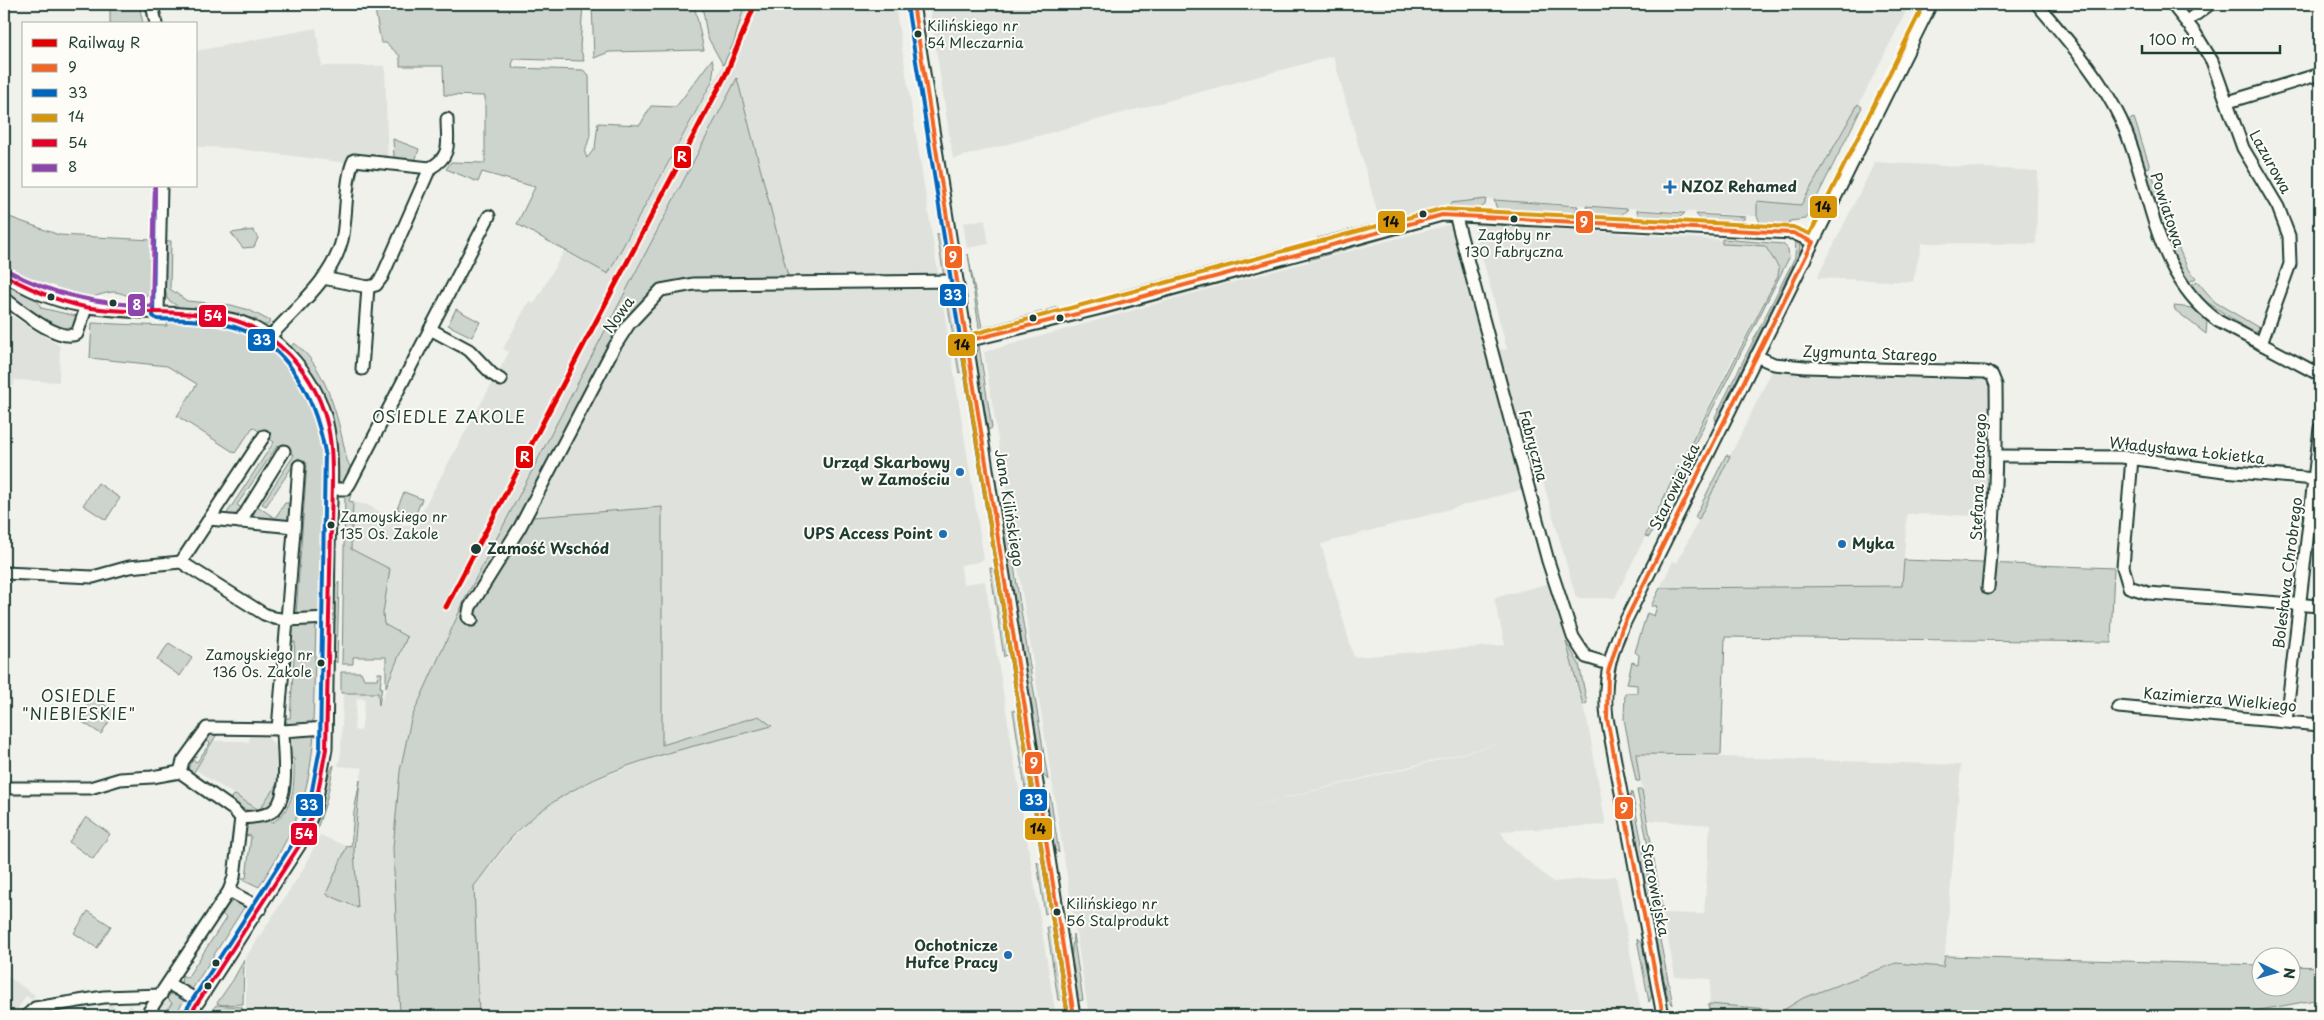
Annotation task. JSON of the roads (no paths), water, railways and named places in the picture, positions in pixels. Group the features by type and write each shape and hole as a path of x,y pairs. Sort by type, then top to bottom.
{"street":[{"path":"152,4 156,22"},
{"name":"Jana Kilińskiego","path":"913,4 1074,1016"},
{"name":"Starowiejska","path":"1663,1016 1607,718 1606,692 1609,664 1622,628 1931,4"},
{"name":"Powiatowa","path":"2037,4 2095,74 2109,96 2129,139 2159,237 2178,278 2210,315 2320,375"},
{"name":"Lazurowa","path":"2172,4 2187,21 2212,60 2228,102 2242,148 2278,207 2290,241 2290,264 2261,344"},
{"path":"2187,21 2210,4"},
{"path":"2228,102 2320,74"},
{"path":"269,338 323,278 338,252 342,238 354,160 430,168 440,163 446,154 447,119"},
{"path":"323,278 368,287 376,285 382,277 430,168"},
{"path":"158,313 161,188"},
{"path":"967,341 1097,309 1429,217 1455,214 1793,233 1813,242"},
{"name":"Fabryczna","path":"1455,214 1548,561 1573,637 1586,657 1609,664"},
{"path":"330,489 346,489 350,484 489,216"},
{"path":"4,275 44,296 86,308 229,319 251,327 269,338 296,362 321,404 326,419 331,450 326,728 320,788 308,827 290,862 190,1016"},
{"name":"Nowa","path":"472,620 468,617 470,607 520,527 613,349 635,316 661,290 672,286 694,284 957,281"},
{"path":"362,369 368,287"},
{"path":"4,298 38,323 71,336 77,334 80,329 86,308"},
{"path":"430,329 469,350 492,374 501,380"},
{"name":"Zygmunta Starego","path":"1756,356 1774,364 1798,367 1985,372"},
{"name":"Stefana Batorego","path":"1985,372 1992,375 1996,385 1997,456 1994,528 1988,588"},
{"name":"Bolesława Chrobrego","path":"2286,721 2320,428"},
{"path":"181,562 264,436"},
{"path":"240,522 284,451"},
{"name":"Władysława Łokietka","path":"1997,456 2132,458 2224,471 2314,479"},
{"path":"2132,458 2123,567 2129,587 2148,594 2320,606"},
{"path":"241,818 269,813 274,810 281,800 284,787 280,730 299,466"},
{"path":"209,519 294,527"},
{"path":"4,573 93,577 129,567 181,562 264,614 274,618 287,620 328,618"},
{"name":"Kazimierza Wielkiego","path":"2118,707 2320,725"},
{"path":"180,772 183,761 207,728 280,730 326,728"},
{"path":"4,788 95,788 120,779 152,777 180,772 234,810 241,818 234,876 229,891 146,1016"},
{"path":"229,891 261,908"},
{"path":"169,984 199,1002"},
{"path":"26,1016 35,1008 109,996 161,995"}],"rail line":[{"name":"R","path":"446,607 726,74 755,4"}],"place":[{"name":"Kilińskiego nr 54 Mleczarnia","path":"918,34"},
{"name":"NZOZ Rehamed","path":"1670,187"},
{"name":"Zagłoby nr 130 Fabryczna","path":"1514,219"},
{"name":"Urząd Skarbowy w Zamościu","path":"960,472"},
{"name":"Zamoyskiego nr 135 Os. Zakole","path":"331,525"},
{"name":"UPS Access Point","path":"943,534"},
{"name":"Myka","path":"1842,544"},
{"name":"Zamość Wschód","path":"476,549"},
{"name":"Zamoyskiego nr 136 Os. Zakole","path":"321,663"},
{"name":"Kilińskiego nr 56 Stalprodukt","path":"1057,912"},
{"name":"Ochotnicze Hufce Pracy","path":"1008,955"}],"district":[{"name":"OSIEDLE ZAKOLE","path":"449,417"},
{"name":"OSIEDLE \"NIEBIESKIE\"","path":"79,705"}]}
